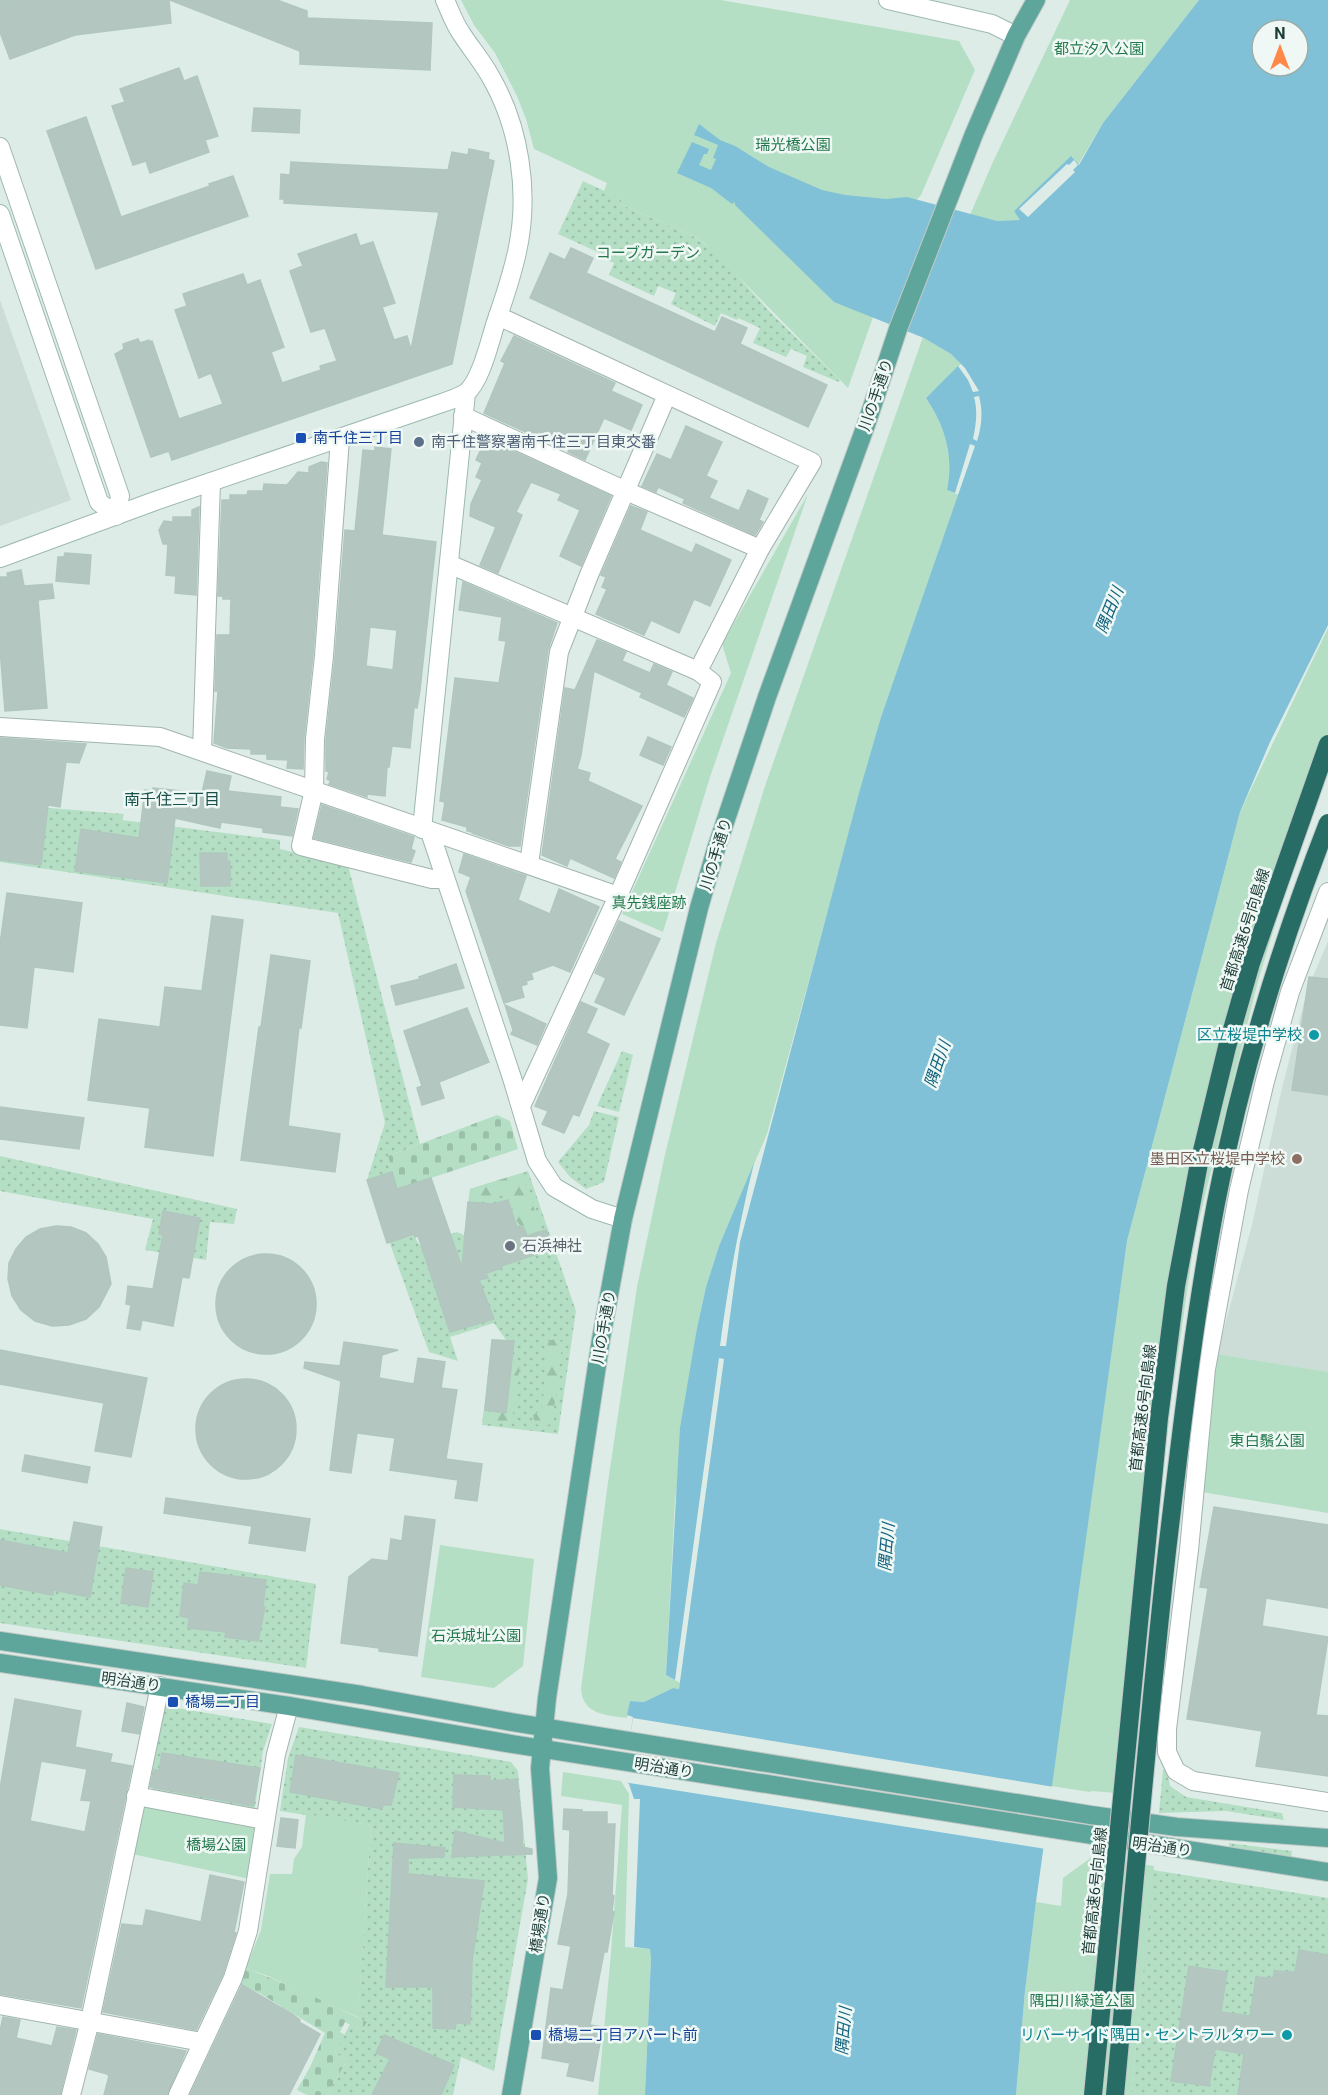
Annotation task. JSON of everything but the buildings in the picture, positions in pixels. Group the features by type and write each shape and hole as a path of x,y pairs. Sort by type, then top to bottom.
{"highway":[{"name":"首都高速6号向島線","path":"1093,2095 1159,1418 1176,1286 1200,1163 1227,1047 1251,963 1328,744"},
{"path":"1115,2095 1154,1665 1197,1311 1228,1146 1261,1020 1298,900 1328,823"}],"main road":[{"name":"川の手通り","path":"541,1749 601,1339 623,1219 699,908 716,849 768,697 866,425 898,329 1016,36 1036,0"},
{"name":"明治通り","path":"0,1641 362,1695 1090,1815 1177,1827 1328,1838"},
{"name":"明治通り","path":"0,1663 289,1706 541,1749 1328,1872"},
{"name":"橋場通り","path":"511,2095 548,1878 541,1798 541,1749"}],"street":[{"path":"445,0 459,31 490,75 503,102 519,155 522,204 518,250 477,376 466,393 426,831 521,1106 537,1161 555,1187 592,1209 623,1219"},
{"path":"888,0 992,24 1016,36"},
{"path":"0,147 120,496 116,516"},
{"path":"0,214 99,502 116,516"},
{"path":"498,316 812,462 760,549 698,671"},
{"path":"0,558 466,393"},
{"path":"529,864 559,652 572,616 667,395"},
{"path":"463,416 626,491 760,549"},
{"path":"340,439 324,656 315,739 314,790 301,846 432,879 444,879"},
{"path":"202,751 211,482"},
{"path":"449,564 698,671 712,682 618,896 521,1106"},
{"path":"0,727 160,737 618,896"},
{"path":"1328,892 1290,992 1265,1081 1229,1243 1206,1369 1189,1550 1167,1729 1167,1752 1176,1771 1193,1781 1328,1802"},
{"path":"71,2095 90,2021 160,1686"},
{"path":"178,2095 233,1978 248,1931 276,1754 289,1706"},
{"path":"136,1796 265,1820"},
{"path":"0,2005 202,2042"}],"shaded area":[{"path":"0,300 71,500 0,526"},
{"name":"墨田区立桜堤中学校","path":"1328,941 1328,1372 1217,1354 1252,1225 1281,1092 1307,991"}],"green space":[{"name":"瑞光橋公園","path":"461,0 721,0 959,41 975,70 921,195 913,204 848,388 707,245 691,235 620,204 622,199 604,191 607,183 534,149 517,96 495,53 474,25"},
{"name":"都立汐入公園","path":"1070,0 1199,0 1103,123 1078,165 1072,157 1014,211 1021,220 997,221 970,215 992,164"},
{"name":"コーブガーデン","path":"583,181 622,199 620,204 691,235 714,250 771,313 840,380 839,382 803,367 807,356 791,349 786,357 753,343 760,328 721,313 715,326 671,304 676,293 658,286 654,296 609,275 614,263 605,259 606,256 558,234"},
{"path":"923,337 951,354 961,364 926,398 943,430 946,442 949,465 947,490 959,495 881,717 767,1134 719,1246 706,1287 697,1328 675,1501 666,1675 680,1683 679,1689 673,1688 644,1702 630,1701 627,1718 604,1714 591,1709 586,1704 581,1689 608,1482 637,1287 664,1159 716,943 765,786"},
{"name":"真先銭座跡","path":"808,494 710,777 663,932 622,914 731,673 722,644"},
{"path":"1328,628 1328,771 1281,906 1258,981 1195,1236 1169,1417 1129,1794 1090,1792 1051,1786 1127,1241 1240,812"},
{"path":"0,804 124,814 122,820 280,840 280,849 348,865 420,1144 388,1156 415,1237 419,1245 457,1232 464,1235 470,1189 528,1171 576,1311 558,1434 482,1425 492,1339 506,1340 494,1323 450,1337 458,1361 429,1352 367,1180 385,1123 338,913 0,862"},
{"path":"622,1051 633,1055 619,1112 597,1106"},
{"path":"594,1111 619,1117 604,1182 586,1189 570,1177 558,1162 589,1125"},
{"path":"497,1115 510,1121 518,1149 398,1189 388,1156"},
{"path":"0,1156 237,1209 234,1224 210,1222 206,1260 145,1250 153,1219 0,1191"},
{"path":"515,1175 523,1176 539,1223 532,1229 522,1228 517,1221 507,1194 483,1201 469,1198 470,1189"},
{"path":"555,1339 561,1341 562,1346 552,1424 543,1426 535,1424 533,1415 542,1410 548,1341"},
{"name":"東白鬚公園","path":"1217,1354 1328,1372 1328,1513 1202,1492"},
{"path":"511,1360 520,1363 512,1422 510,1424 482,1421 484,1412 505,1413"},
{"path":"0,1529 316,1584 306,1668 0,1623"},
{"name":"石浜城址公園","path":"440,1545 534,1559 523,1666 494,1688 421,1677"},
{"path":"165,1706 272,1724 263,1751 255,1808 252,1811 154,1792 150,1784"},
{"path":"299,1727 511,1762 518,1771 528,1879 494,2071 461,2057 453,2095 327,2095 347,2060 335,2053 350,2024 362,2031 367,2023 358,2017 358,2013 371,1825 280,1811 288,1758"},
{"path":"1166,1767 1170,1786 1186,1797 1282,1813 1284,1820 1226,1811 1159,1813 1163,1770"},
{"path":"563,1772 621,1781 629,1794 625,1947 651,1949 645,2095 598,2095 622,1805 561,1796"},
{"name":"橋場公園","path":"143,1802 259,1827 250,1879 132,1854"},
{"path":"306,1814 371,1825 358,2017 246,1968 261,1930 270,1874 292,1874 294,1859 302,1847"},
{"path":"1229,1843 1292,1851 1291,1858 1229,1847"},
{"name":"隅田川緑道公園","path":"1092,1857 1154,1866 1131,2095 1016,2095 1036,1902 1061,1906 1063,1878"},
{"path":"1153,1870 1328,1898 1328,2095 1131,2095"},
{"path":"246,1968 305,1992 367,2022 362,2031 345,2022 340,2032 345,2035 335,2053 347,2060 327,2095 307,2095 297,2090 325,2033 261,1994 239,1984"}],"water":[{"name":"隅田川","path":"1199,0 1328,0 1328,625 1270,742 1240,812 1127,1241 1036,1902 1016,2095 645,2095 651,1958 650,1949 634,1947 640,1799 634,1799 629,1784 624,1779 633,1717 627,1715 630,1701 644,1702 673,1688 679,1689 724,1359 719,1358 675,1680 666,1675 680,1428 697,1328 706,1287 719,1246 754,1163 739,1231 720,1346 726,1346 740,1242 859,793 881,717 975,446 970,444 955,493 947,490 949,465 946,442 938,419 926,398 958,366 973,392 979,391 965,368 951,354 924,338 834,302 735,205 735,202 732,204 711,188 677,173 692,142 709,149 699,165 711,170 716,159 713,158 718,145 694,135 699,124 720,140 735,146 769,167 822,190 886,199 907,197 997,221 1020,220 1014,211 1071,156 1079,165 1103,123","holes":["979,396 980,430 977,441 973,439 976,418 974,397"]}],"pier":[{"path":"1074,160 1078,165 1073,170 1075,172 1028,217 1019,209 1067,164 1069,165"},
{"path":"633,1718 1054,1787 1046,1849 623,1782"}],"place":[{"name":"南千住三丁目","path":"301,438"},
{"name":"南千住警察署南千住三丁目東交番","path":"419,442"},
{"name":"区立桜堤中学校","path":"1314,1035"},
{"name":"墨田区立桜堤中学校","path":"1297,1159"},
{"name":"石浜神社","path":"510,1246"},
{"name":"橋場二丁目","path":"173,1702"},
{"name":"橋場二丁目アパート前","path":"536,2035"},
{"name":"リバーサイド隅田・セントラルタワー","path":"1287,2035"}],"district":[{"name":"南千住三丁目","path":"172,799"}]}
